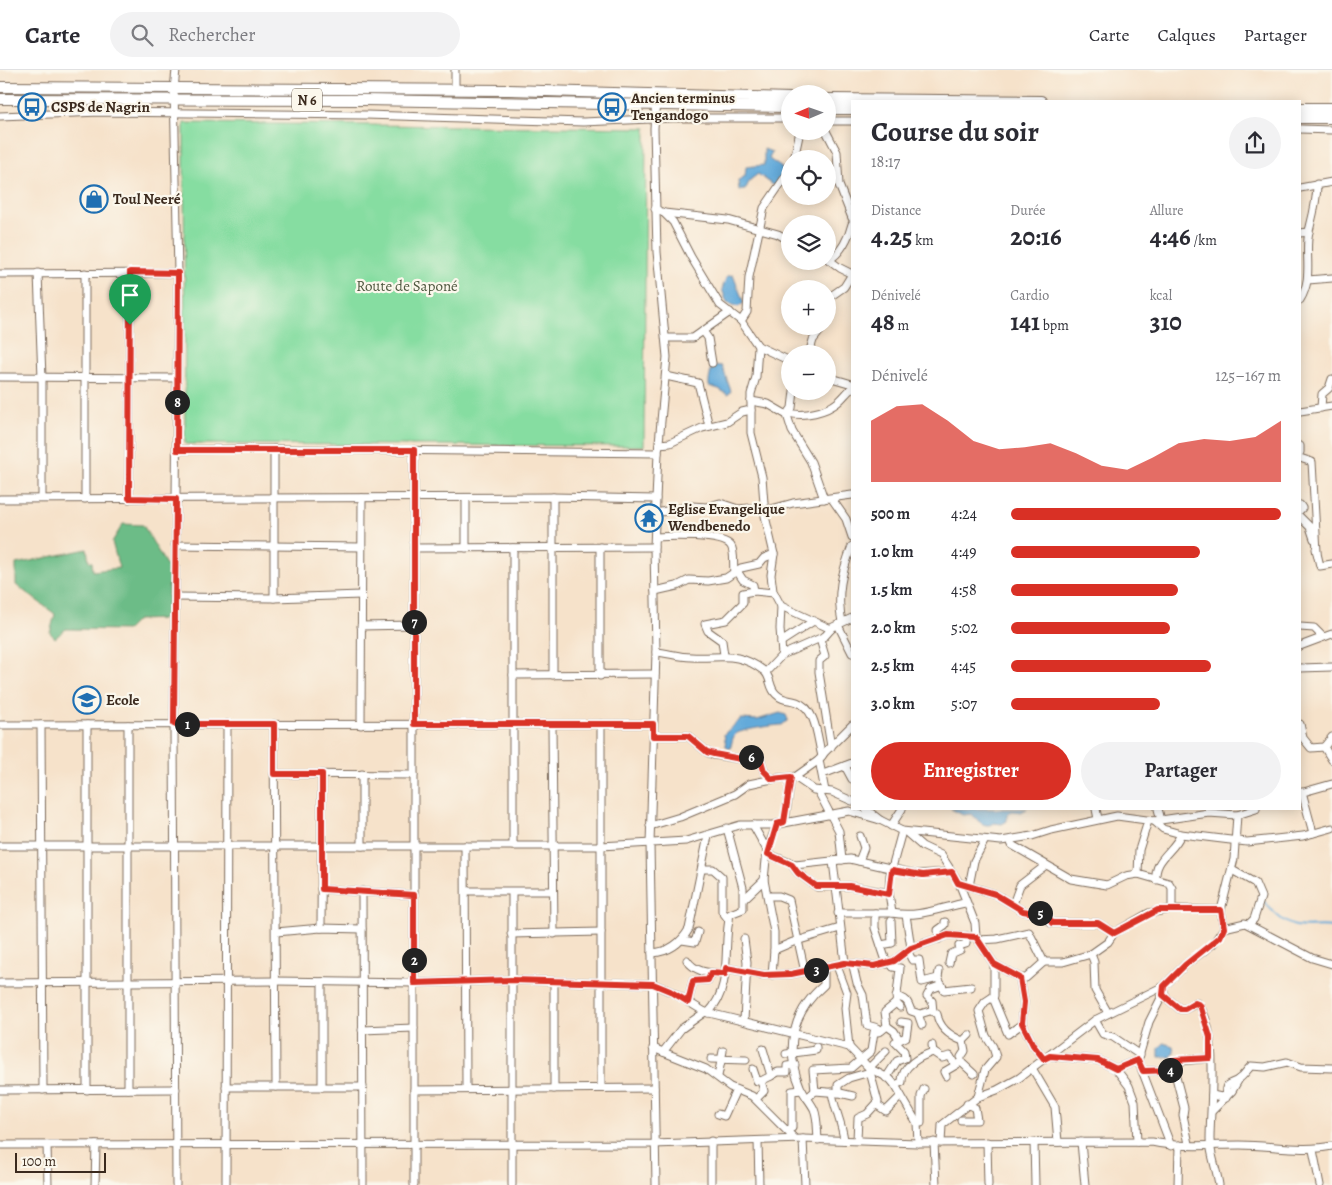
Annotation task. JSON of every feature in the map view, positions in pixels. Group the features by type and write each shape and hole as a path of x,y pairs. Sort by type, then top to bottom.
{"main road":[{"name":"N 6","path":"0,87 175,94 614,104 656,100 781,98"},
{"name":"N 6","path":"0,99 175,94 455,90 781,107"},
{"path":"836,98 970,100"},
{"path":"1301,108 1332,108"},
{"path":"836,109 851,109"},
{"path":"1301,118 1332,118"}],"street":[{"path":"176,70 178,273 174,724 176,1185"},
{"path":"455,70 455,90"},
{"path":"656,100 654,119 655,209 658,280 666,338 666,376 658,453 654,547 656,652 650,826 656,1185"},
{"path":"0,116 91,112 366,115 583,122 654,119 781,118"},
{"path":"836,121 851,122"},
{"path":"1301,129 1332,130"},
{"path":"831,140 837,152 839,185 851,215"},
{"path":"1301,188 1332,182"},
{"path":"741,321 747,312 749,277 764,208 781,183"},
{"path":"1301,297 1308,277 1309,232 1317,184"},
{"path":"655,209 664,213 721,218 781,236"},
{"path":"664,213 673,222 717,301 741,321 758,346 781,357"},
{"path":"836,254 847,240 851,227"},
{"path":"1301,234 1309,232"},
{"path":"836,265 851,274"},
{"path":"129,498 130,272"},
{"path":"38,273 42,378 42,498"},
{"path":"85,273 85,499"},
{"path":"0,274 178,273"},
{"path":"1301,274 1308,277 1332,278"},
{"path":"836,293 844,287 851,276"},
{"path":"666,338 690,338 730,312"},
{"path":"703,331 708,338 712,363"},
{"path":"758,346 756,377 751,401 751,433 762,477 764,509 774,554 771,574 774,593 781,606 782,654"},
{"path":"666,376 698,383 709,426"},
{"path":"0,378 177,378"},
{"path":"836,379 851,384"},
{"path":"1321,408 1322,394 1329,388 1332,379"},
{"path":"751,401 768,404 788,414 801,415 825,409 838,402 851,389"},
{"path":"792,400 788,414 792,430 811,462 828,499 846,519 851,534"},
{"path":"1301,411 1332,406"},
{"path":"659,444 670,443 709,426 727,422 742,412 751,410"},
{"path":"177,450 274,449 658,453"},
{"path":"274,449 274,598"},
{"path":"414,450 414,1185"},
{"path":"1301,458 1312,462 1317,552"},
{"path":"656,513 692,506 706,507 720,503 738,509 764,509 851,495"},
{"path":"0,498 553,497 656,499"},
{"path":"553,497 553,676"},
{"path":"361,725 362,498"},
{"path":"466,498 466,548"},
{"path":"1301,517 1310,527 1320,566 1332,564"},
{"path":"655,537 702,537 726,542 732,549 735,572 743,580 753,585 754,591"},
{"path":"175,545 362,547"},
{"path":"600,547 600,676"},
{"path":"414,548 654,547"},
{"path":"513,548 513,846"},
{"path":"851,548 844,566 838,597 840,623 851,650"},
{"path":"655,591 689,580 716,580 742,567 759,564 764,558 774,554"},
{"path":"724,655 722,640 708,631 705,623 728,619 743,603 743,593 754,591 774,593"},
{"path":"175,597 274,598 361,595"},
{"path":"781,606 812,622 831,629"},
{"path":"766,672 782,654 820,639 840,623 851,618"},
{"path":"781,642 812,622"},
{"path":"361,626 414,625"},
{"path":"1301,627 1317,629 1323,637"},
{"path":"1301,646 1331,634 1332,644"},
{"path":"820,639 825,656 818,660 831,747"},
{"path":"656,652 690,657 724,655 746,661 766,672 771,688 776,694 785,701 798,702 809,712 815,726 821,758 823,774 822,791 840,834 842,860"},
{"path":"1301,668 1332,667"},
{"path":"513,675 600,676 655,674"},
{"path":"128,724 128,1089"},
{"path":"226,724 228,846 226,1185"},
{"path":"274,724 276,1087"},
{"path":"601,724 601,1088"},
{"path":"0,725 653,724"},
{"path":"41,725 43,1090"},
{"path":"86,1090 87,725"},
{"path":"552,725 554,934"},
{"path":"650,826 680,817 735,794 749,784 793,777 821,758 851,726"},
{"path":"1301,729 1303,738 1311,748 1324,747 1332,737"},
{"path":"653,736 688,736 707,752 741,759 760,757 764,771 772,779"},
{"path":"1324,747 1332,760"},
{"path":"823,774 849,765"},
{"path":"274,774 414,774"},
{"path":"321,928 322,774"},
{"path":"362,774 362,846"},
{"path":"793,777 822,791 851,801"},
{"path":"772,975 774,950 768,896 764,880 767,852 781,823 793,777"},
{"path":"1313,833 1301,793 1332,784"},
{"path":"869,810 880,820"},
{"path":"891,826 901,810"},
{"path":"1096,810 1098,819"},
{"path":"1138,874 1139,850 1158,810"},
{"path":"0,846 601,846 650,844 686,841 708,836 740,824 781,823 852,811 880,820 904,831 985,840 1010,840 1098,819 1125,816 1154,821 1209,813 1237,816 1253,810"},
{"path":"1224,928 1221,910 1232,870 1237,816"},
{"path":"1154,821 1167,830 1180,834 1236,842 1274,840 1332,828"},
{"path":"753,825 767,852 792,865 798,873 816,886 849,886 889,894"},
{"path":"663,1052 681,1029 707,1012 718,1000 725,971 729,920 732,912 743,910 744,899 728,828"},
{"path":"881,945 892,943 892,917 889,894 892,870 904,831"},
{"path":"904,831 922,846 941,855 958,883 975,923 977,938 994,964 1020,978 1030,976 1044,962 1063,962 1091,954 1108,942 1114,933 1149,913 1172,909 1221,910"},
{"path":"1156,880 1157,866 1176,844 1180,834"},
{"path":"652,954 667,952 682,940 690,927 708,836"},
{"path":"859,861 864,848 860,836"},
{"path":"969,886 974,860 985,840"},
{"path":"1010,840 1012,845 1064,877 1102,885 1113,884 1126,876 1138,874 1170,884 1172,909"},
{"path":"464,846 466,891 464,981 466,1090"},
{"path":"792,865 842,860 859,861 892,870 923,875 952,872"},
{"path":"833,861 845,963"},
{"path":"1013,904 1020,885 1046,865"},
{"path":"702,869 712,869 722,877 722,911 729,920"},
{"path":"1232,870 1255,883 1261,898 1254,918 1249,924"},
{"path":"744,899 764,880"},
{"path":"958,883 995,894 1023,911 1046,915 1052,923 1098,923 1114,933"},
{"path":"322,889 414,895"},
{"path":"362,891 363,1185"},
{"path":"466,891 512,893 553,891"},
{"path":"512,893 512,1185"},
{"path":"768,896 779,896 790,900 805,972"},
{"path":"838,913 875,913 892,917 923,915 936,909 965,903"},
{"path":"875,913 875,928 889,963 893,967 900,968 897,1002"},
{"path":"906,915 909,950 912,960 919,960 922,982 939,975 944,990 971,987"},
{"path":"939,939 938,930 945,925 945,922"},
{"path":"936,1185 938,1142 942,1125 978,1096 1001,1088 1047,1058 1095,1020 1164,986 1185,965 1213,944 1224,928 1245,923 1249,924 1312,958 1332,964"},
{"path":"276,932 321,928 362,929"},
{"path":"774,950 798,940 840,928"},
{"path":"512,934 601,932"},
{"path":"682,940 695,942 698,932"},
{"path":"687,960 691,967 711,973 725,971 772,975 805,972 845,963 853,966 889,963 909,950 954,934 997,939 1030,932 1044,962"},
{"path":"949,963 951,954 960,950 959,946 966,944 967,936"},
{"path":"744,939 746,974 744,1021"},
{"path":"1091,954 1094,962 1095,990 1108,1013"},
{"path":"994,964 993,998 1008,1034 1022,1024"},
{"path":"837,966 846,993 845,1008 850,1047"},
{"path":"853,966 857,983 863,996 867,1025 878,1028 878,1030"},
{"path":"818,1140 815,1112 802,1090 790,1053 794,1034 808,1000 824,985 824,968"},
{"path":"688,1002 693,981 708,980 711,973"},
{"path":"1020,978 1024,1002 1022,1024 1033,1045 1047,1058 1098,1060 1116,1069 1129,1086 1135,1102 1136,1142"},
{"path":"0,984 42,982 227,983 275,981 414,983 511,980 653,984 670,991 707,1012 850,1047 870,1070 877,1104 886,1111 901,1096"},
{"path":"322,982 322,1087"},
{"path":"554,982 554,1089"},
{"path":"942,985 931,989 927,996 932,1000 933,1010 937,1014 938,1022 947,1031 949,1036 962,1041 966,1051 958,1063 944,1072 946,1076"},
{"path":"1164,986 1163,995 1149,1022 1139,1057 1143,1071 1175,1145 1178,1185"},
{"path":"1163,995 1180,1009 1185,1009 1195,1003 1200,1005 1210,1037 1212,1095 1210,1145 1219,1185"},
{"path":"899,1039 894,1031 887,1026 885,1012 904,998 909,1002 911,1011 918,1014 933,1010"},
{"path":"978,1096 985,1070 996,1057 986,1036 979,1011 985,1002 993,998"},
{"path":"918,1014 922,1025"},
{"path":"1095,1020 1103,1034 1113,1037 1139,1057"},
{"path":"886,1078 897,1061 905,1058 904,1051 895,1042 906,1036 909,1028 908,1023 901,1022"},
{"path":"815,1091 812,1070 851,1068 872,1051 874,1032 881,1031 887,1026"},
{"path":"362,1030 414,1028"},
{"path":"962,1041 969,1034"},
{"path":"790,1053 804,1053 816,1050 816,1047"},
{"path":"654,1048 706,1069 736,1090 747,1093 756,1099 787,1130 794,1140"},
{"path":"763,1049 771,1076"},
{"path":"895,1085 902,1082 902,1077 918,1057 933,1049 942,1058 950,1056 974,1074"},
{"path":"718,1076 723,1051"},
{"path":"844,1140 841,1119 834,1106 838,1085 842,1081 870,1070 886,1051"},
{"path":"1116,1069 1139,1057"},
{"path":"1189,1144 1183,1115 1184,1108 1173,1060 1210,1058"},
{"path":"712,1060 746,1060"},
{"path":"1212,1112 1226,1098 1227,1085 1230,1081 1239,1079 1251,1066 1266,1066 1287,1062 1302,1067 1332,1068"},
{"path":"753,1069 757,1081 761,1081 778,1072 787,1072 787,1066 795,1065"},
{"path":"1032,1068 1055,1107 1058,1142"},
{"path":"870,1070 895,1085 917,1123 918,1143"},
{"path":"1143,1071 1174,1070"},
{"path":"756,1099 764,1091 761,1081"},
{"path":"226,1088 362,1087"},
{"path":"414,1090 654,1088"},
{"path":"0,1090 176,1089"},
{"path":"917,1123 921,1123 921,1096 924,1089"},
{"path":"718,1114 724,1116 736,1090"},
{"path":"787,1130 792,1128 792,1091 802,1090"},
{"path":"807,1098 815,1091 853,1096"},
{"path":"1212,1095 1226,1098"},
{"path":"857,1140 858,1118 867,1114 877,1104"},
{"path":"961,1120 977,1120 975,1108 968,1104"},
{"path":"803,1139 805,1185"},
{"path":"0,1145 654,1144 803,1139 918,1143 1136,1142 1175,1145 1292,1146 1312,1150 1332,1146"},
{"path":"711,1141 711,1185"},
{"path":"758,1141 759,1185"},
{"path":"987,1142 988,1185"},
{"path":"1034,1142 1035,1185"},
{"path":"1081,1142 1085,1185"},
{"path":"47,1145 48,1185"},
{"path":"95,1185 96,1145"},
{"path":"1312,1150 1320,1185"}],"green space":[{"name":"Route de Saponé","path":"184,123 646,128 644,446 185,444"},
{"path":"123,524 143,525 169,570 167,619 137,620 127,630 66,629 55,638 50,633 55,614 16,585 16,564 87,549 93,571 119,568 112,542"}],"water":[{"path":"764,149 772,152 769,159 781,167 781,184 779,186 773,185 758,174 750,180 745,190 739,190 738,181 745,176 746,167 764,165"},
{"path":"733,275 744,303 738,307 727,303 722,289 727,276"},
{"path":"711,365 722,366 731,391 728,395 719,389 709,386"},
{"path":"780,713 786,715 788,720 782,725 739,732 734,737 730,749 726,746 724,734 741,719 757,720"},
{"path":"953,810 1025,810 1021,812 1012,811 1007,815 1007,821 1002,824 994,823 991,825 979,822 972,814 963,815"},
{"path":"1164,1043 1173,1046 1174,1052 1171,1057 1159,1057 1159,1048"}],"waterway":[{"path":"1262,899 1277,916 1291,925 1300,927 1332,927"}],"place":[{"name":"CSPS de Nagrin","path":"32,107"},
{"name":"Ancien terminus Tengandogo","path":"612,107"},
{"name":"Toul Neeré","path":"94,199"},
{"name":"Eglise Evangelique Wendbenedo","path":"649,518"},
{"name":"Ecole","path":"87,700"}],"route":[{"path":"130,272 178,273 177,450 414,450 414,724 653,724 653,736 669,738 688,736 707,752 714,754 741,759 759,756 762,759 764,771 772,779 791,777 784,822 777,824 767,850 768,854 792,865 798,873 805,876 817,887 849,886 871,892 889,894 892,870 923,875 952,872 958,883 995,894 1023,911 1032,911 1046,915 1052,923 1077,925 1098,923 1114,933 1124,926 1158,910 1221,910 1224,928 1220,937 1185,965 1164,986 1163,995 1180,1009 1185,1009 1195,1003 1200,1005 1210,1037 1210,1058 1173,1060 1174,1070 1143,1071 1138,1060 1116,1069 1098,1060 1050,1056 1044,1059 1033,1045 1021,1020 1024,1002 1020,978 994,964 976,937 957,934 948,935 911,948 904,955 888,964 857,966 845,963 791,974 764,975 746,974 726,968 725,974 711,973 708,980 693,981 688,1002 670,991 653,984 511,980 414,983 414,895 322,889 322,774 274,774 274,724 174,724 176,499 129,498 130,325 130,272"}]}
